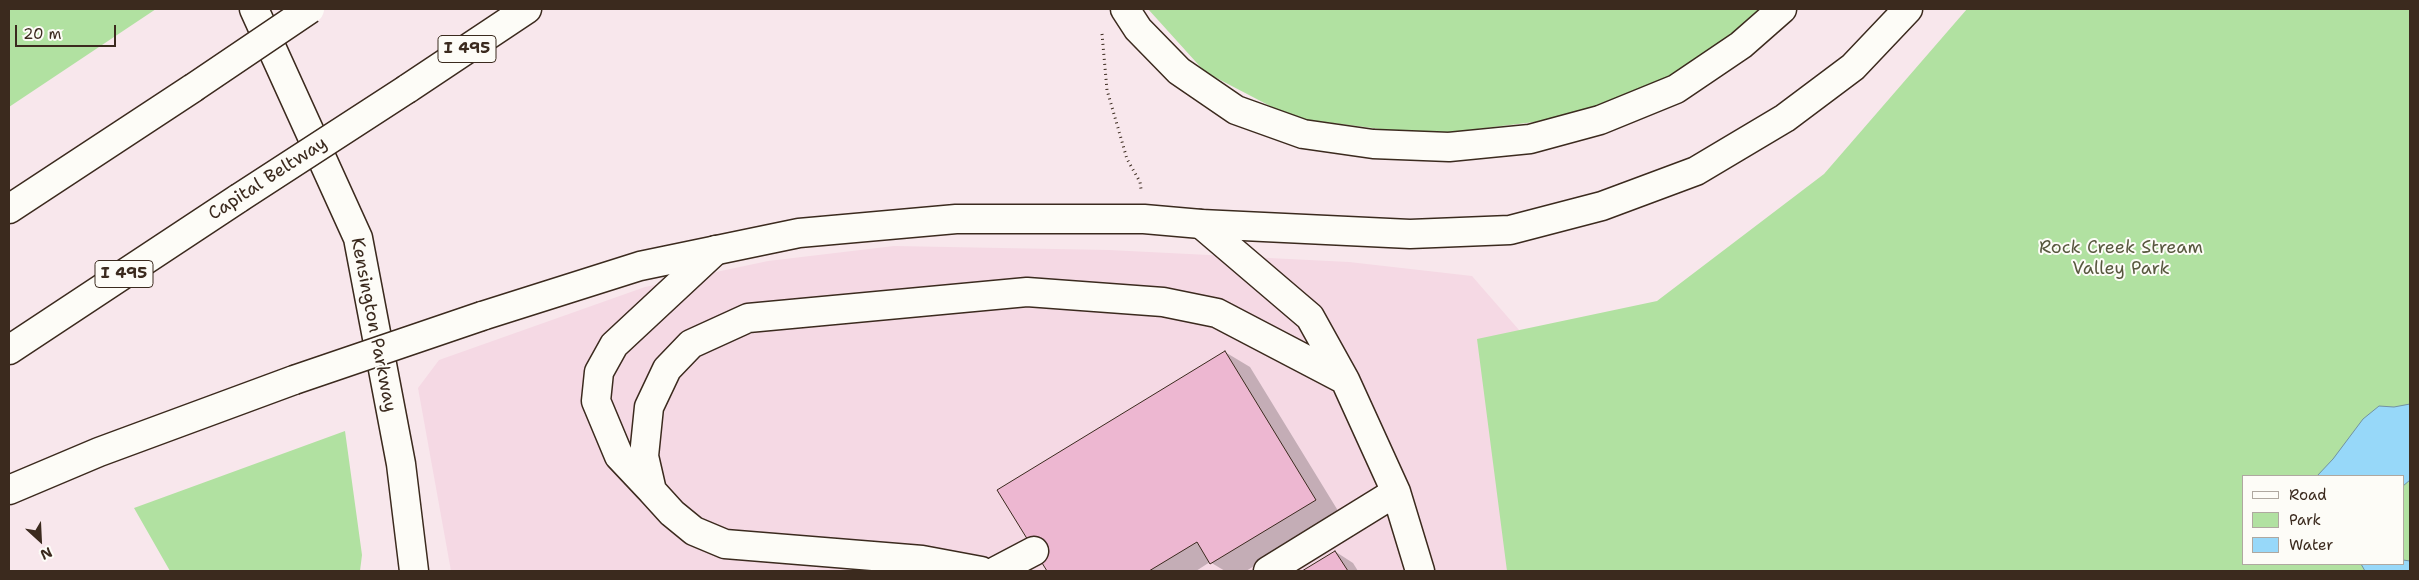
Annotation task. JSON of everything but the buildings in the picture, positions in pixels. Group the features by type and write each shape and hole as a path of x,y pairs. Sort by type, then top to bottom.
{"main road":[{"name":"Kensington Parkway","path":"254,9 358,238 401,464 414,571"},
{"path":"193,88 285,9"},
{"path":"9,209 310,9"},
{"name":"Capital Beltway","path":"9,350 527,9"},
{"path":"1125,9 1138,29 1179,72 1236,110 1304,134 1373,144 1449,147 1530,138 1600,120 1676,89 1741,44 1782,9"},
{"path":"9,490 99,452 294,380 482,316 640,266 799,233 956,219 1144,219 1201,224 1410,234 1510,230 1602,206 1696,171 1785,118 1853,68 1908,9"},
{"path":"1201,224 1310,317 1345,380 1396,492 1420,571"},
{"path":"716,250 614,345 599,372 596,401 618,456 672,512 694,531 726,544 922,560 981,571"},
{"path":"652,491 644,456 649,407 666,369 691,344 748,318 1027,292 1163,302 1217,313 1345,380"},
{"path":"1268,571 1396,492"},
{"path":"996,571 1034,551"}],"path":[{"path":"1099,27 1103,36 1107,90 1126,159 1140,182 1144,219"}],"shaded area":[{"path":"894,246 1109,250 1349,262 1472,276 1553,369 1584,571 451,571 418,388 439,360 645,287 768,261"}],"green space":[{"path":"9,9 156,9 9,107"},
{"path":"1148,9 1764,9 1683,72 1567,118 1428,135 1293,118 1205,72"},
{"name":"Rock Creek Stream Valley Park","path":"1967,9 2410,9 2410,571 1507,571 1477,339 1657,301 1824,174"},
{"path":"345,431 362,555 360,571 170,571 134,508"}],"water":[{"path":"2410,404 2410,480 2404,485 2404,475 2318,475 2333,459 2363,419 2379,406 2394,407"},
{"path":"2404,560 2410,561 2410,571 2365,571 2362,565 2404,565"}]}
